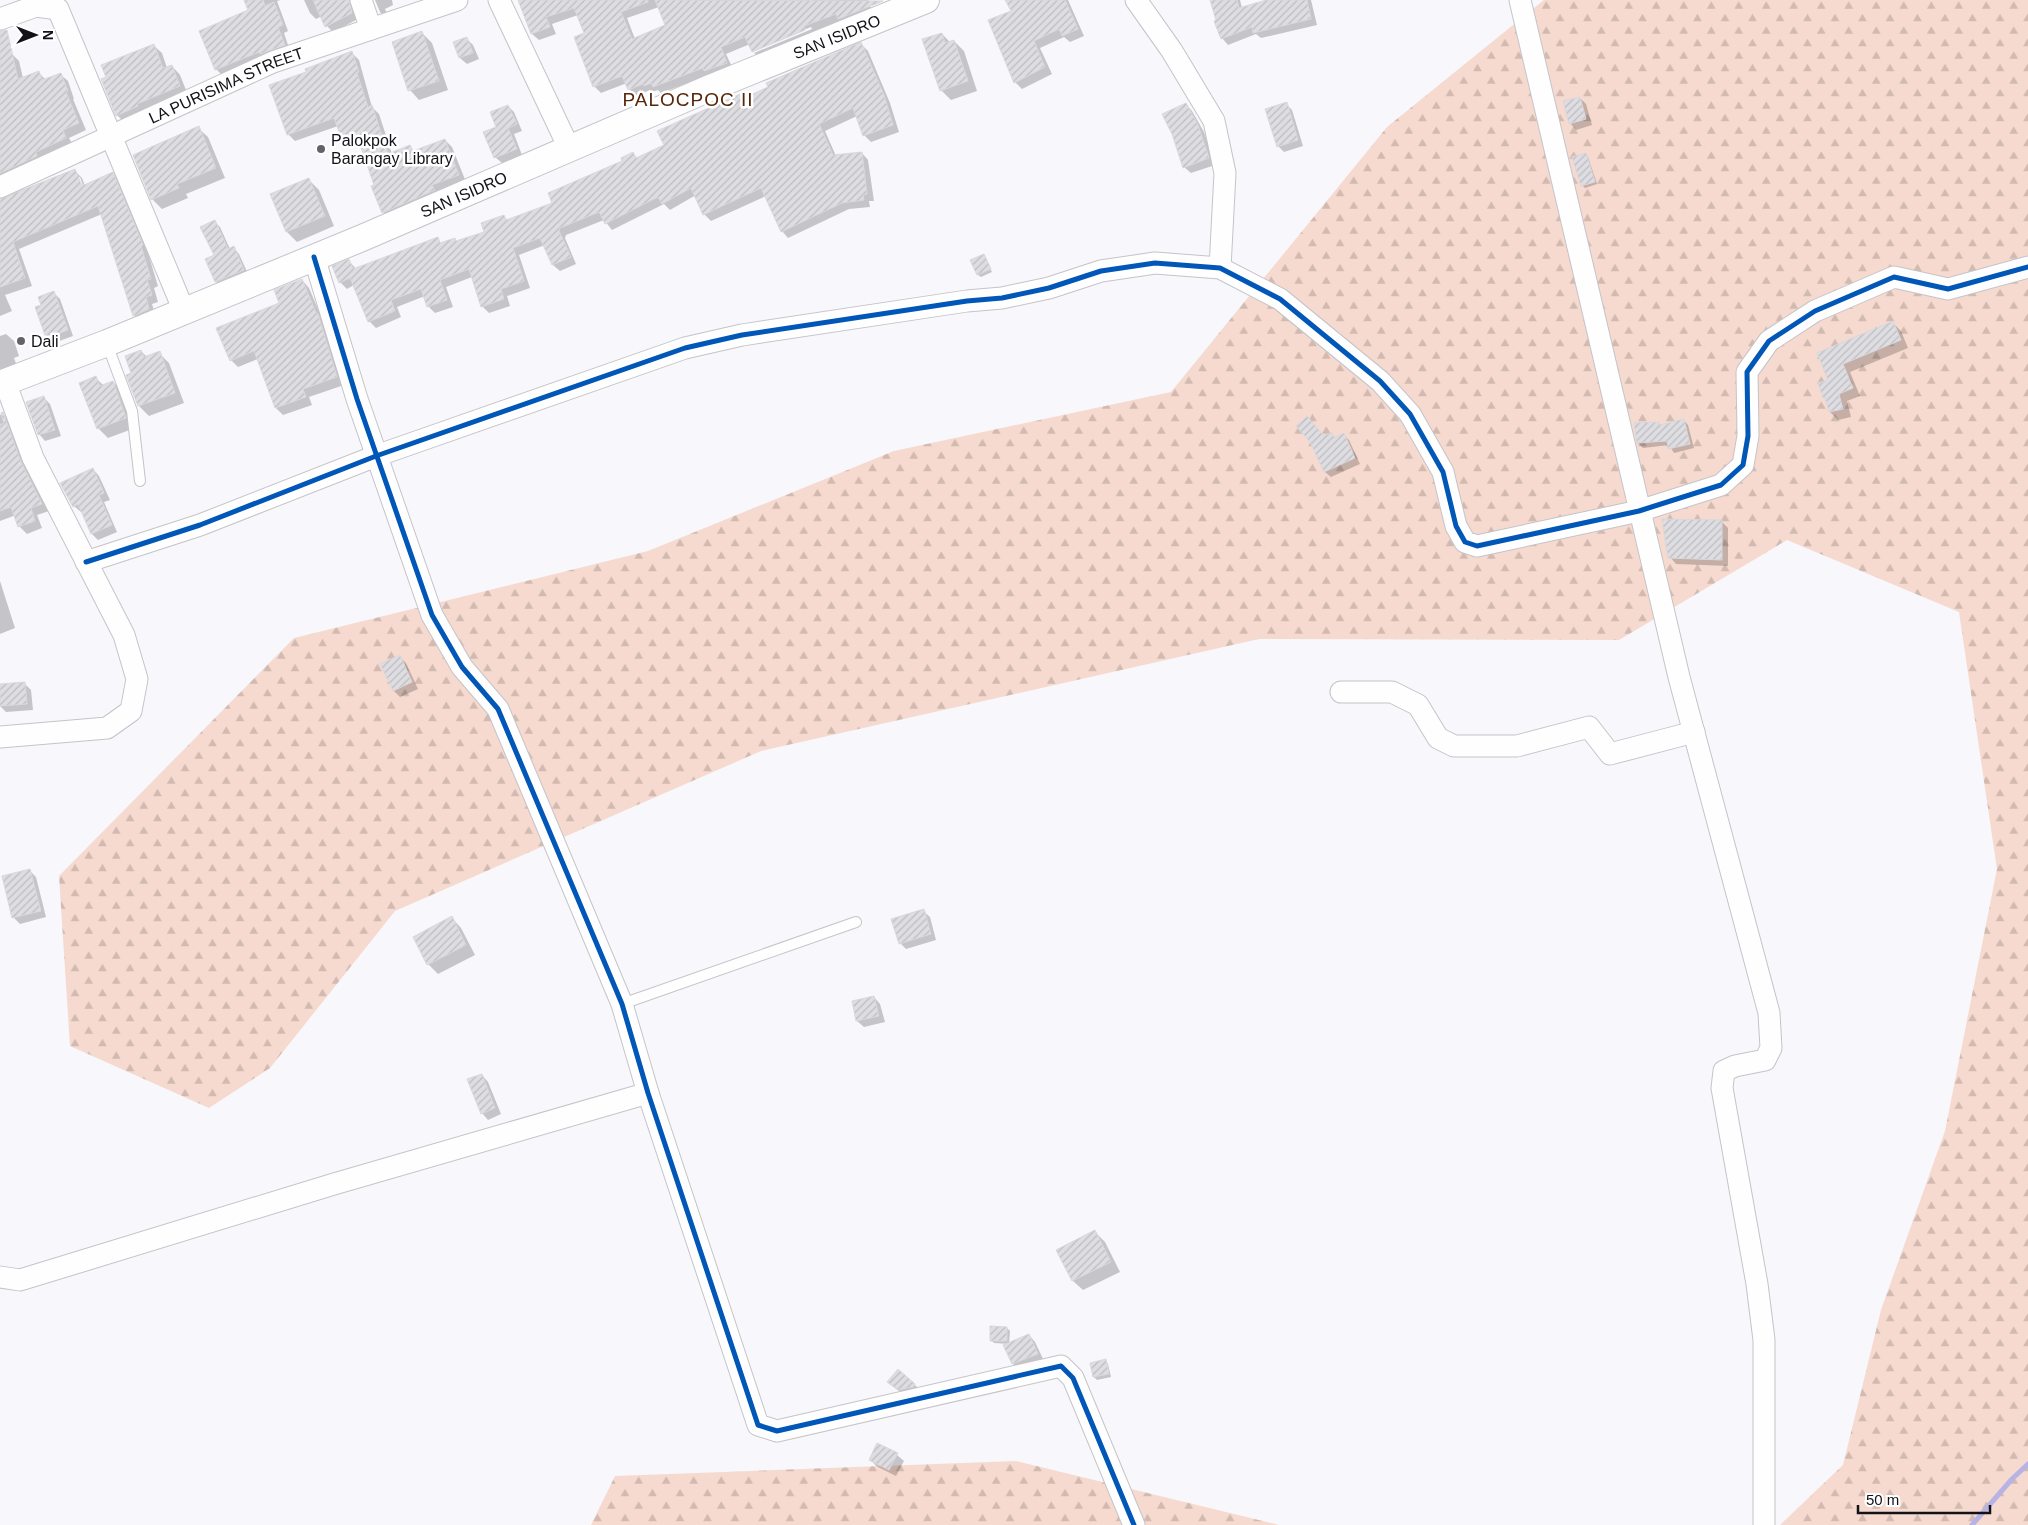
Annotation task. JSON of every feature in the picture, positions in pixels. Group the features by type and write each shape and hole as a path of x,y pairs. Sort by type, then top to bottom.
{"street":[{"path":"361,0 372,29"},
{"name":"LA PURISIMA STREET","path":"0,187 273,62 457,0"},
{"path":"499,0 569,148"},
{"name":"SAN ISIDRO","path":"2,383 107,343 710,88 926,0"},
{"path":"1136,0 1172,50 1214,121 1225,173 1220,268"},
{"path":"1520,0 1639,511 1694,732 1769,1013 1771,1048 1766,1060 1735,1066 1724,1071 1722,1088 1757,1284 1764,1340 1764,1525"},
{"path":"0,19 36,6 58,9 184,311"},
{"path":"314,257 356,399 432,616 462,668 498,709 622,1004 648,1092 758,1425 776,1431 1061,1366 1073,1378 1134,1525"},
{"path":"86,562 200,525 376,456 685,348 742,335 967,301 1002,298 1049,288 1101,271 1155,263 1220,268 1280,299 1380,381 1410,414 1443,472 1456,526 1465,542 1477,546 1639,511 1721,485 1744,465 1748,436 1747,372 1769,341 1815,310 1894,277 1948,289 2028,266"},
{"path":"0,737 106,728 132,711 137,679 124,635 33,458 2,383"},
{"path":"1341,692 1392,692 1418,705 1438,738 1454,746 1517,746 1589,727 1610,754 1694,732"},
{"path":"0,1277 20,1280 334,1184 648,1092"}],"lane":[{"path":"107,343 132,411 140,481"},
{"path":"622,1004 856,922"}],"green space":[{"path":"1544,0 2028,0 2028,1525 1780,1525 1843,1465 1881,1310 1945,1131 1997,869 1959,612 1787,540 1619,640 1259,639 761,751 395,911 270,1068 209,1108 70,1046 59,876 294,638 648,551 894,451 1171,392 1387,127"},
{"path":"1016,1461 1279,1525 591,1525 615,1476"}],"building":[{"path":"244,0 263,0 265,6 274,2 283,25 278,27 285,45 260,54 259,52 215,70 199,31 248,10"},
{"path":"313,0 349,0 352,13 325,27"},
{"path":"518,0 648,0 648,2 621,12 632,39 665,25 655,0 883,1 838,19 836,14 804,26 805,30 752,52 745,37 721,47 727,63 704,71 703,68 653,87 651,83 628,90 622,76 593,87 574,37 584,33 574,8 546,17 550,27 531,34"},
{"path":"1005,0 1065,0 1078,29 1062,36 1059,29 1034,41 1045,67 1014,83 988,20 1011,11"},
{"path":"1210,0 1237,0 1239,8 1266,0 1307,0 1311,19 1253,33 1252,27 1221,39 1214,21 1216,20"},
{"path":"7,30 18,79 39,71 42,80 61,73 68,91 66,92 79,123 63,130 66,138 36,152 37,156 0,173 0,31"},
{"path":"422,31 439,81 408,91 392,42"},
{"path":"942,33 945,43 954,40 968,81 940,91 922,39"},
{"path":"467,37 473,53 459,58 453,42"},
{"path":"861,42 884,95 893,125 863,136 853,108 819,124 833,155 862,152 867,194 863,195 864,200 842,203 781,232 761,188 703,215 691,188 662,204 658,197 605,224 599,212 560,228 559,231 571,257 552,265 540,238 513,248 524,281 501,289 504,299 481,307 469,269 440,280 447,300 427,307 421,289 391,300 395,311 368,322 350,278 339,283 332,266 349,259 353,269 438,237 440,243 455,238 456,241 484,232 481,223 504,215 506,220 552,203 548,193 622,161 621,158 633,152 636,158 664,145 657,131 740,94 742,99 768,87 766,83"},
{"path":"154,44 163,68 172,65 180,86 137,104 138,106 116,116 101,79 106,77 101,65"},
{"path":"352,51 368,107 372,105 388,154 410,145 413,151 445,139 459,175 432,185 435,190 382,213 371,186 374,185 360,144 356,145 353,136 342,140 334,118 287,135 269,85 306,72 305,69"},
{"path":"1580,97 1586,119 1569,124 1563,101"},
{"path":"1287,102 1298,140 1277,147 1265,109"},
{"path":"1186,103 1198,125 1209,158 1183,168 1172,134 1162,114"},
{"path":"508,105 517,124 508,128 517,149 494,158 483,132 496,127 490,112"},
{"path":"199,126 216,168 177,184 179,188 151,200 133,155"},
{"path":"1586,153 1595,182 1581,186 1572,157"},
{"path":"75,169 82,186 113,172 143,245 141,246 151,279 147,280 152,295 146,297 149,309 133,316 98,206 13,242 25,278 0,287 0,199"},
{"path":"309,178 325,216 286,232 270,194"},
{"path":"215,220 228,249 234,246 244,270 215,282 205,259 214,255 200,227"},
{"path":"984,254 991,269 977,275 970,260"},
{"path":"302,279 318,314 337,377 303,389 306,397 275,408 254,351 230,361 216,328 279,303 274,290"},
{"path":"54,291 68,330 46,338 35,307 41,305 38,297"},
{"path":"1893,321 1901,340 1843,364 1853,388 1839,394 1843,409 1829,412 1825,397 1823,398 1818,383 1828,380 1817,353"},
{"path":"141,350 144,357 160,351 175,393 138,406 126,375 131,373 125,356"},
{"path":"96,376 100,386 113,381 126,418 97,429 79,383"},
{"path":"44,396 55,430 38,435 26,402"},
{"path":"3,412 21,462 42,504 31,508 35,521 18,527 11,507 0,511 0,424 4,424 1,413"},
{"path":"1307,416 1324,436 1331,432 1334,438 1344,433 1355,458 1324,472 1310,442 1296,426"},
{"path":"1684,419 1690,444 1668,449 1667,441 1637,443 1634,423 1659,422 1660,425"},
{"path":"93,468 104,493 99,495 112,525 91,534 78,504 73,507 60,483"},
{"path":"1662,519 1722,520 1722,560 1668,558"},
{"path":"400,655 412,682 393,691 380,664"},
{"path":"25,682 27,704 0,706 0,684"},
{"path":"30,869 41,911 12,918 2,876"},
{"path":"924,909 931,934 899,944 891,919"},
{"path":"452,916 466,945 427,965 413,937"},
{"path":"874,996 879,1016 856,1021 852,1001"},
{"path":"482,1074 495,1108 481,1114 467,1079"},
{"path":"1095,1230 1111,1262 1072,1281 1056,1250"},
{"path":"990,1326 1007,1327 1007,1341 990,1341"},
{"path":"1029,1334 1038,1354 1012,1364 1003,1345"},
{"path":"1106,1359 1109,1374 1093,1377 1090,1363"},
{"path":"898,1369 915,1384 913,1387 898,1390 887,1382"},
{"path":"877,1443 898,1453 889,1470 869,1460"}],"waterway":[{"path":"1972,1525 2012,1479 2028,1464"}],"cycle path":[{"path":"314,257 357,399 432,615 462,667 498,709 622,1004 648,1093 758,1425 777,1431 1061,1366 1073,1378 1134,1525"},
{"path":"86,562 200,525 376,456 685,348 742,335 967,301 1002,298 1049,288 1101,271 1155,263 1220,268 1280,299 1380,381 1410,414 1443,472 1456,526 1465,542 1477,546 1639,511 1721,485 1743,465 1748,436 1747,372 1769,341 1815,311 1894,277 1948,289 2028,267"}],"place":[{"name":"Palokpok Barangay Library","path":"321,149"},
{"name":"Dali","path":"21,341"}],"district":[{"name":"PALOCPOC II","path":"688,99"}]}
